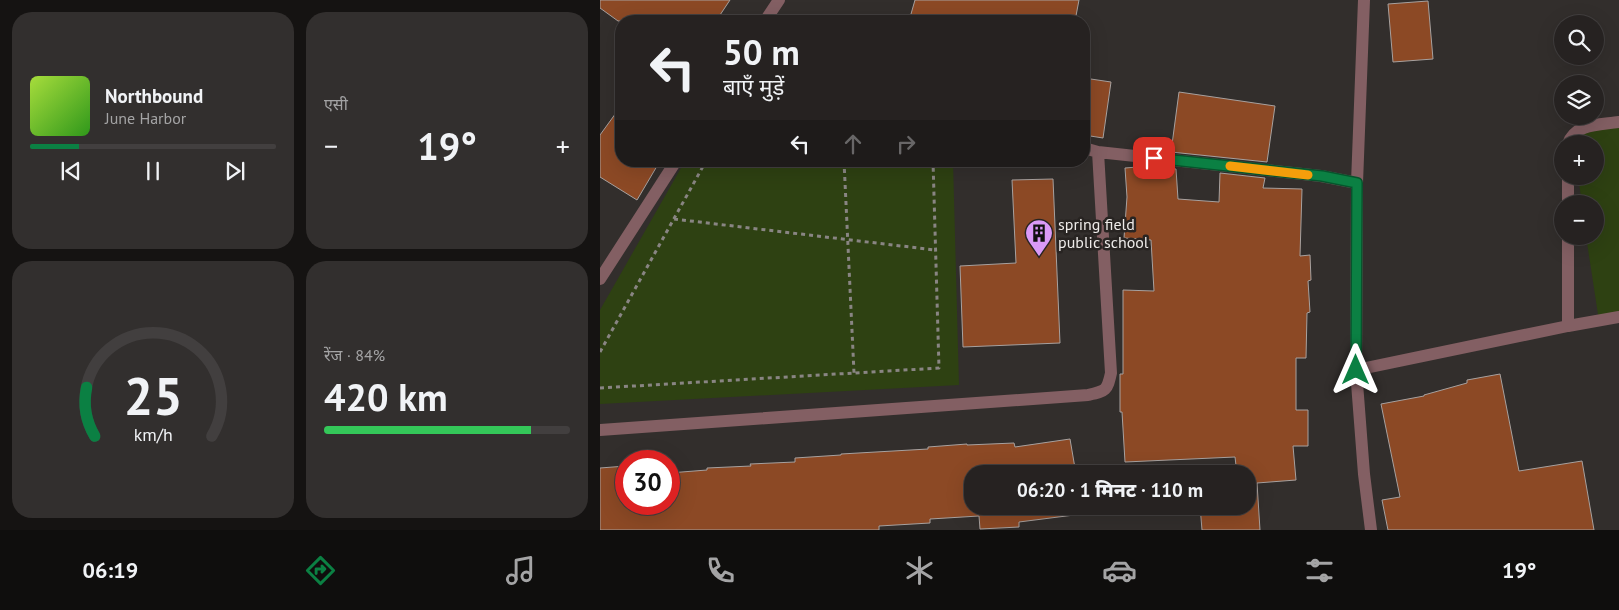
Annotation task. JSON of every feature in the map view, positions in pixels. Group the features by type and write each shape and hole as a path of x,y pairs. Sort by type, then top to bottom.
{"street":[{"path":"769,15 779,0"},
{"path":"1364,0 1357,183 1356,370 1364,474 1371,530"},
{"path":"1572,135 1581,128 1619,122"},
{"path":"1090,150 1322,176 1357,183"},
{"path":"600,430 1078,396 1101,392 1108,386 1112,373 1098,152"},
{"path":"600,279 672,167"},
{"path":"1568,245 1568,326"},
{"path":"1356,370 1619,317"}],"path":[{"path":"600,352 703,167"},
{"path":"844,167 854,373"},
{"path":"600,388 939,368 933,167"},
{"path":"674,219 935,250"}],"green space":[{"path":"1619,123 1619,317 1599,321 1587,245 1604,245 1604,195 1581,195 1579,185 1604,185 1604,135 1572,135 1571,130"},
{"path":"682,167 953,167 959,385 600,404 600,310"}],"building":[{"path":"600,0 730,0 720,15 615,15 615,19 600,8"},
{"path":"915,0 1079,0 1076,15 911,15"},
{"path":"1428,1 1433,59 1393,62 1388,4"},
{"path":"1090,79 1111,82 1103,138 1090,136"},
{"path":"1179,92 1275,106 1267,162 1171,152"},
{"path":"615,114 615,167 656,167 637,200 600,177 600,135"},
{"path":"1150,166 1176,169 1178,199 1219,202 1220,173 1265,178 1263,188 1302,189 1300,256 1310,255 1311,280 1308,281 1310,312 1307,313 1306,358 1296,358 1296,410 1308,410 1308,446 1293,446 1296,480 1257,483 1260,530 1202,530 1201,515 1256,515 1256,465 1236,465 1235,457 1125,462 1122,412 1120,412 1120,374 1123,374 1123,290 1154,291 1151,240 1124,238 1127,197 1125,168"},
{"name":"spring field public school","path":"1053,179 1060,343 963,347 960,266 1016,263 1012,180"},
{"path":"1500,374 1519,471 1582,461 1594,530 1388,530 1382,500 1400,497 1381,404 1424,396 1467,383 1467,380"},
{"path":"1070,439 1074,465 964,465 964,515 1074,515 1019,522 1019,527 980,529 979,516 930,519 930,523 879,526 879,530 600,530 600,468 615,467 615,515 680,515 680,472 707,470 707,468 751,466 750,464 795,462 795,458 928,449 928,447 967,444 1014,443 1015,447"}],"slow traffic":[{"path":"1230,166 1308,175"}],"place":[{"name":"spring field public school","path":"1039,257"}],"route":[{"path":"1154,158 1322,176 1357,183 1356,370"}]}
